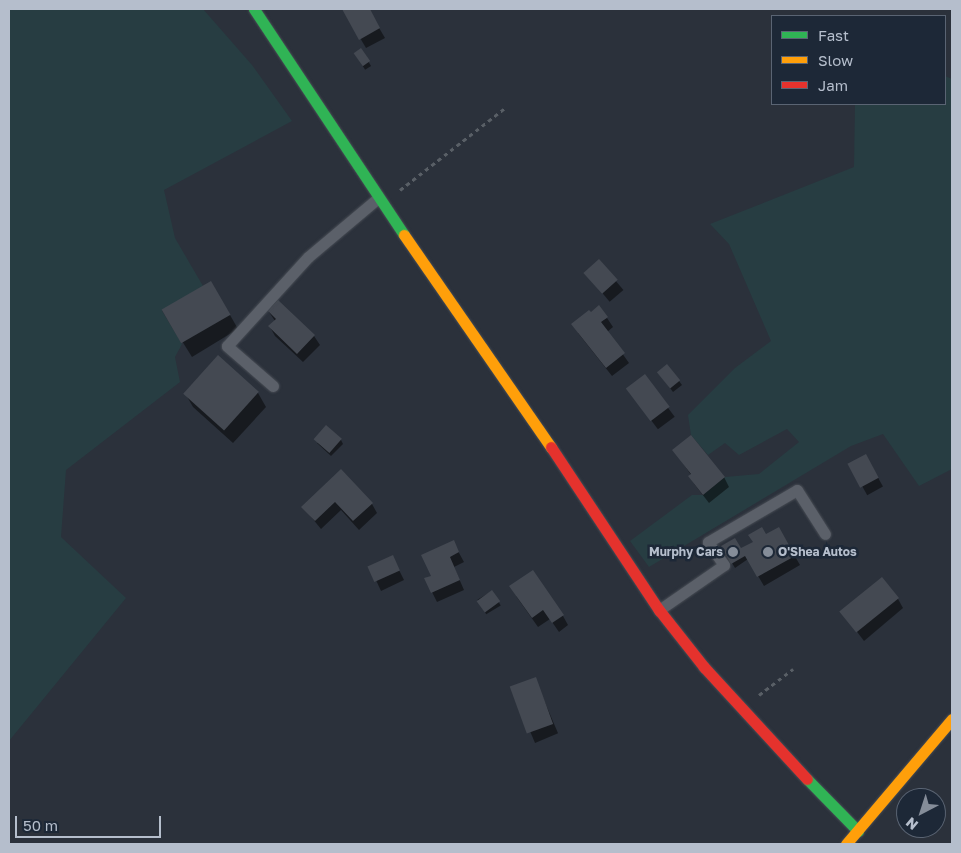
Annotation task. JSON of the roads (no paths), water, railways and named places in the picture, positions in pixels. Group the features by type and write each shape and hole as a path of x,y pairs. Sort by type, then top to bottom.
{"main road":[{"path":"254,9 380,201 554,452 659,610 704,667 741,709 858,831"},
{"path":"846,844 952,719"}],"lane":[{"path":"273,386 227,346 308,257 380,201"},
{"path":"659,610 724,565 708,542 797,490 825,534"}],"place":[{"name":"Murphy Cars","path":"733,552"},
{"name":"O'Shea Autos","path":"768,552"}]}
